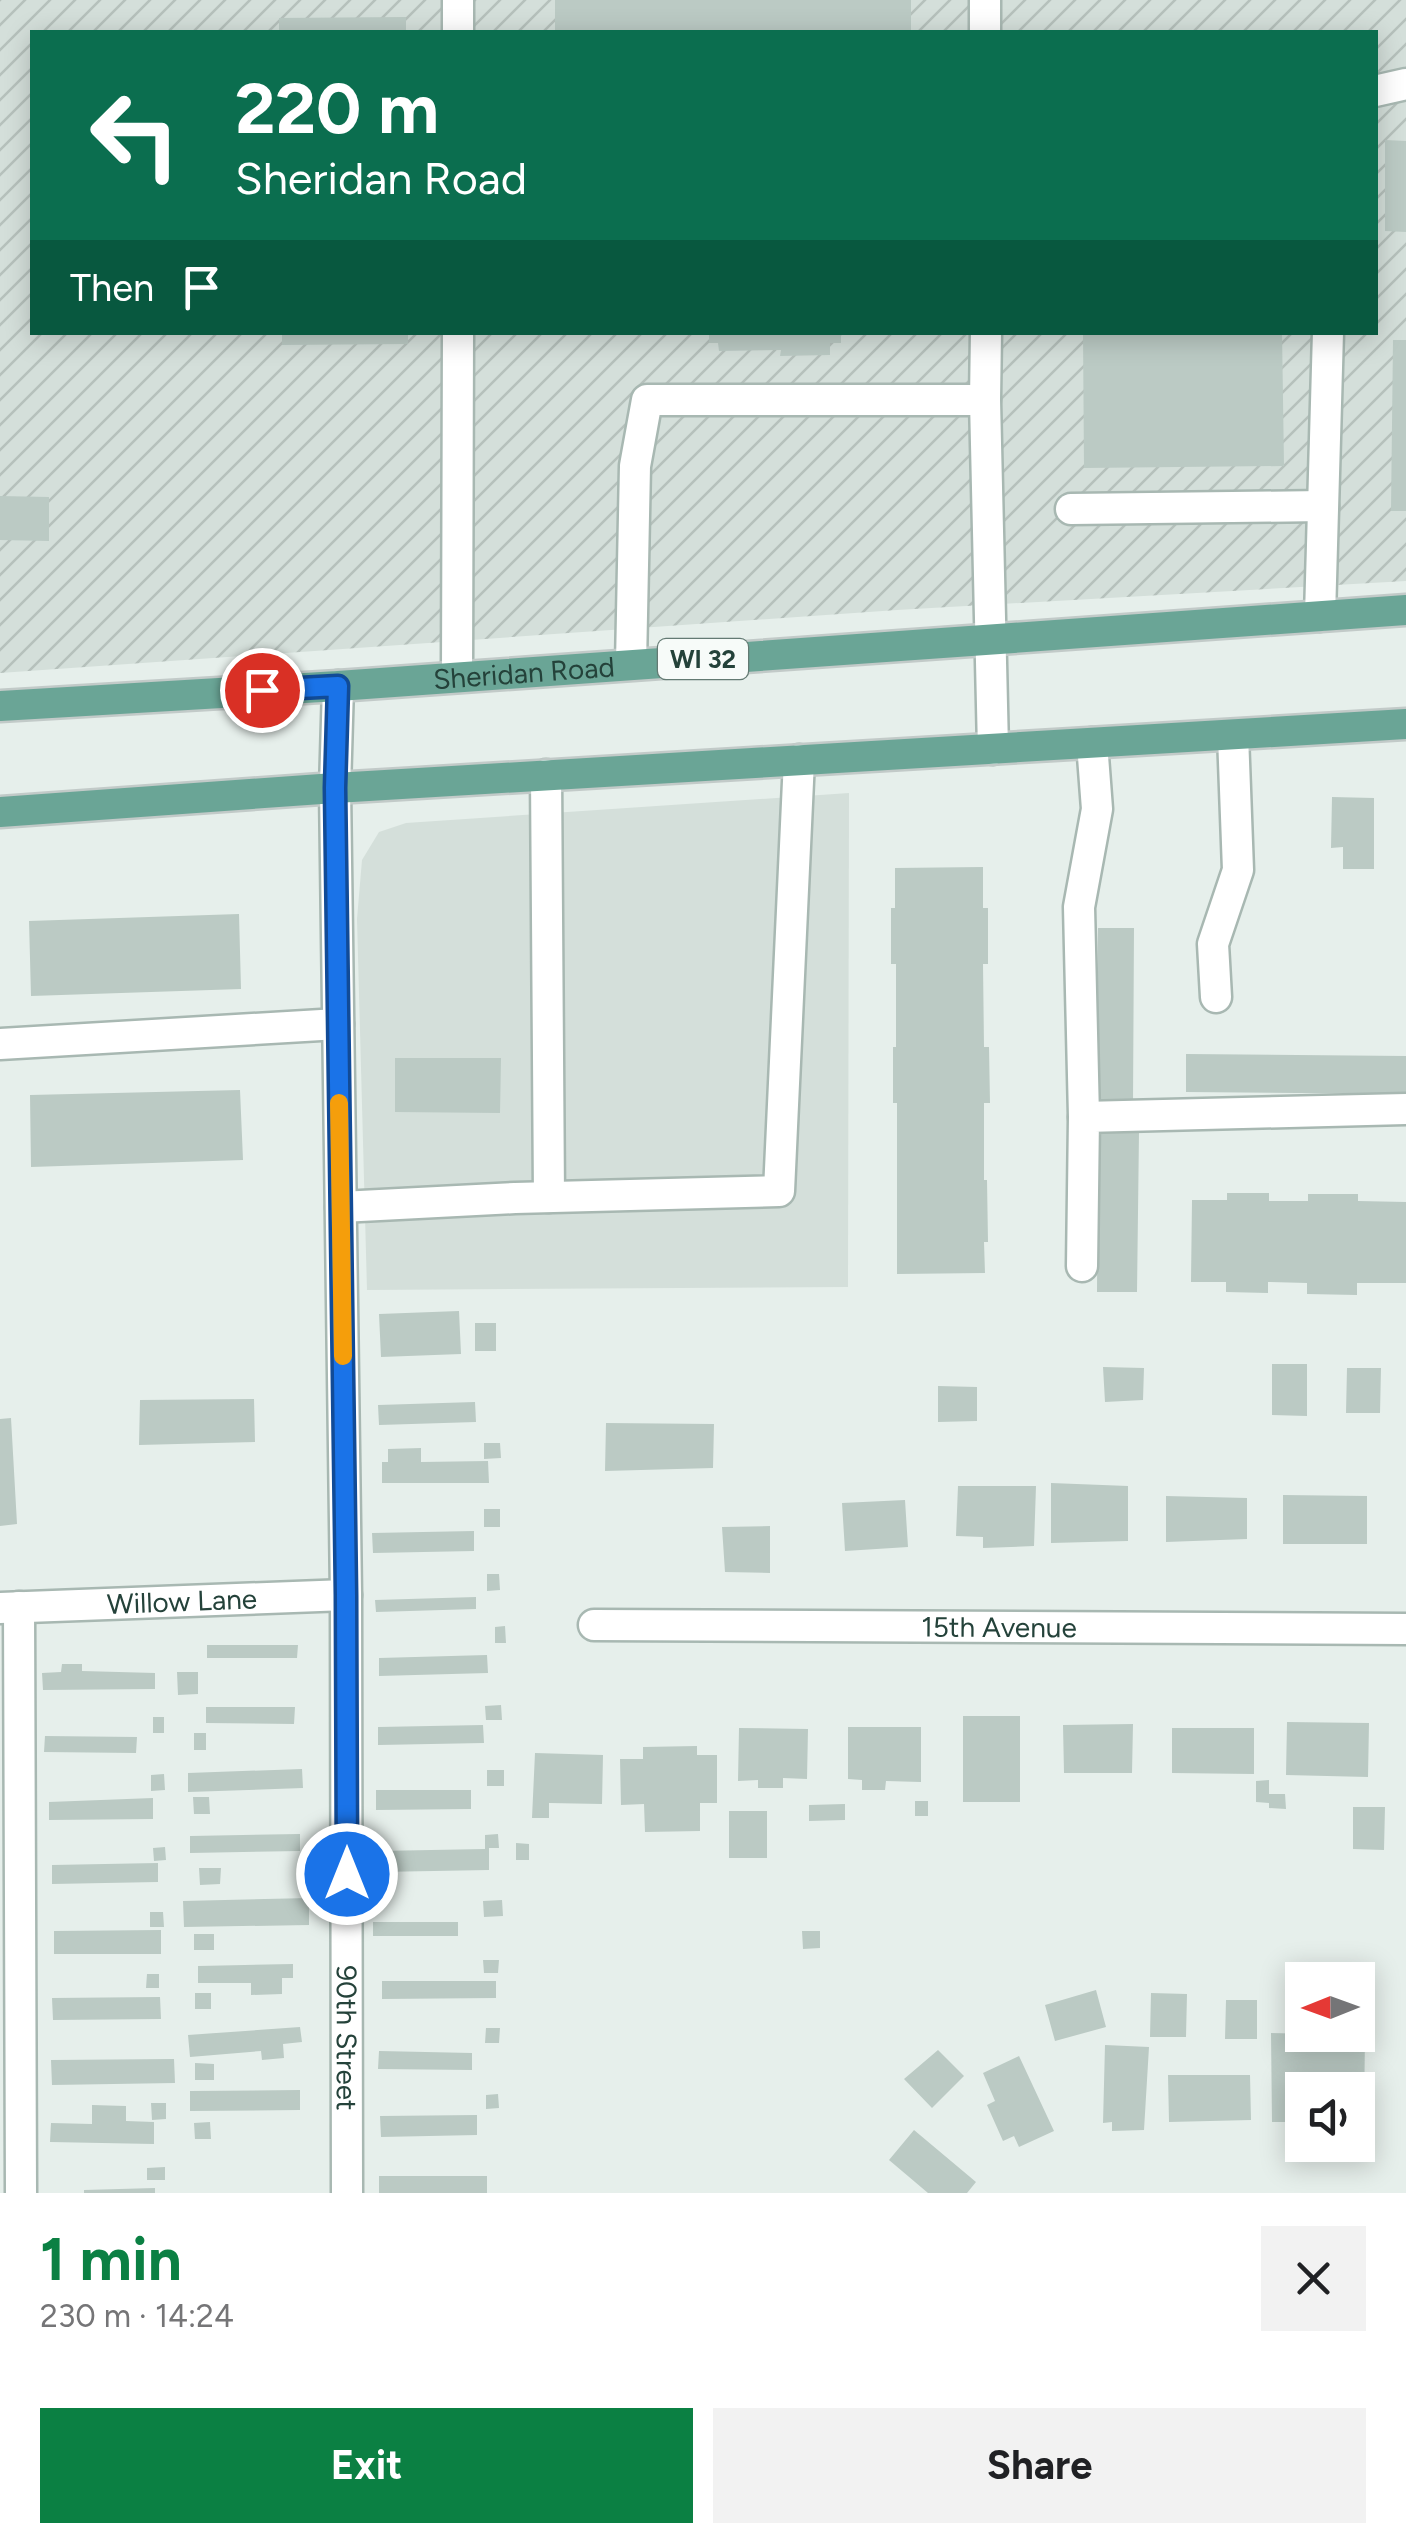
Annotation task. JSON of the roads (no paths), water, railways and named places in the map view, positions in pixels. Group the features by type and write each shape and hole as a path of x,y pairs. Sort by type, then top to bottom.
{"main road":[{"name":"Sheridan Road","path":"0,706 338,686 1406,610"},
{"path":"0,812 335,788 1406,724"}],"street":[{"path":"458,0 458,30"},
{"path":"985,0 985,30"},
{"path":"1378,90 1406,84"},
{"path":"457,676 458,335"},
{"path":"986,335 992,749"},
{"path":"1320,616 1328,335"},
{"path":"631,664 635,466 647,400 985,400"},
{"path":"1071,509 1323,506"},
{"name":"90th Street","path":"338,686 335,788 346,1595 347,2193"},
{"path":"1216,997 1213,944 1238,870 1233,734"},
{"path":"1082,1266 1084,1117 1079,907 1097,810 1092,743"},
{"path":"341,1207 779,1191 799,760"},
{"path":"546,775 549,1197"},
{"path":"0,1044 338,1024"},
{"path":"1084,1117 1406,1110"},
{"name":"Willow Lane","path":"9,1608 346,1595"},
{"path":"9,1608 21,2193"},
{"name":"15th Avenue","path":"594,1625 1406,1629"}]}
